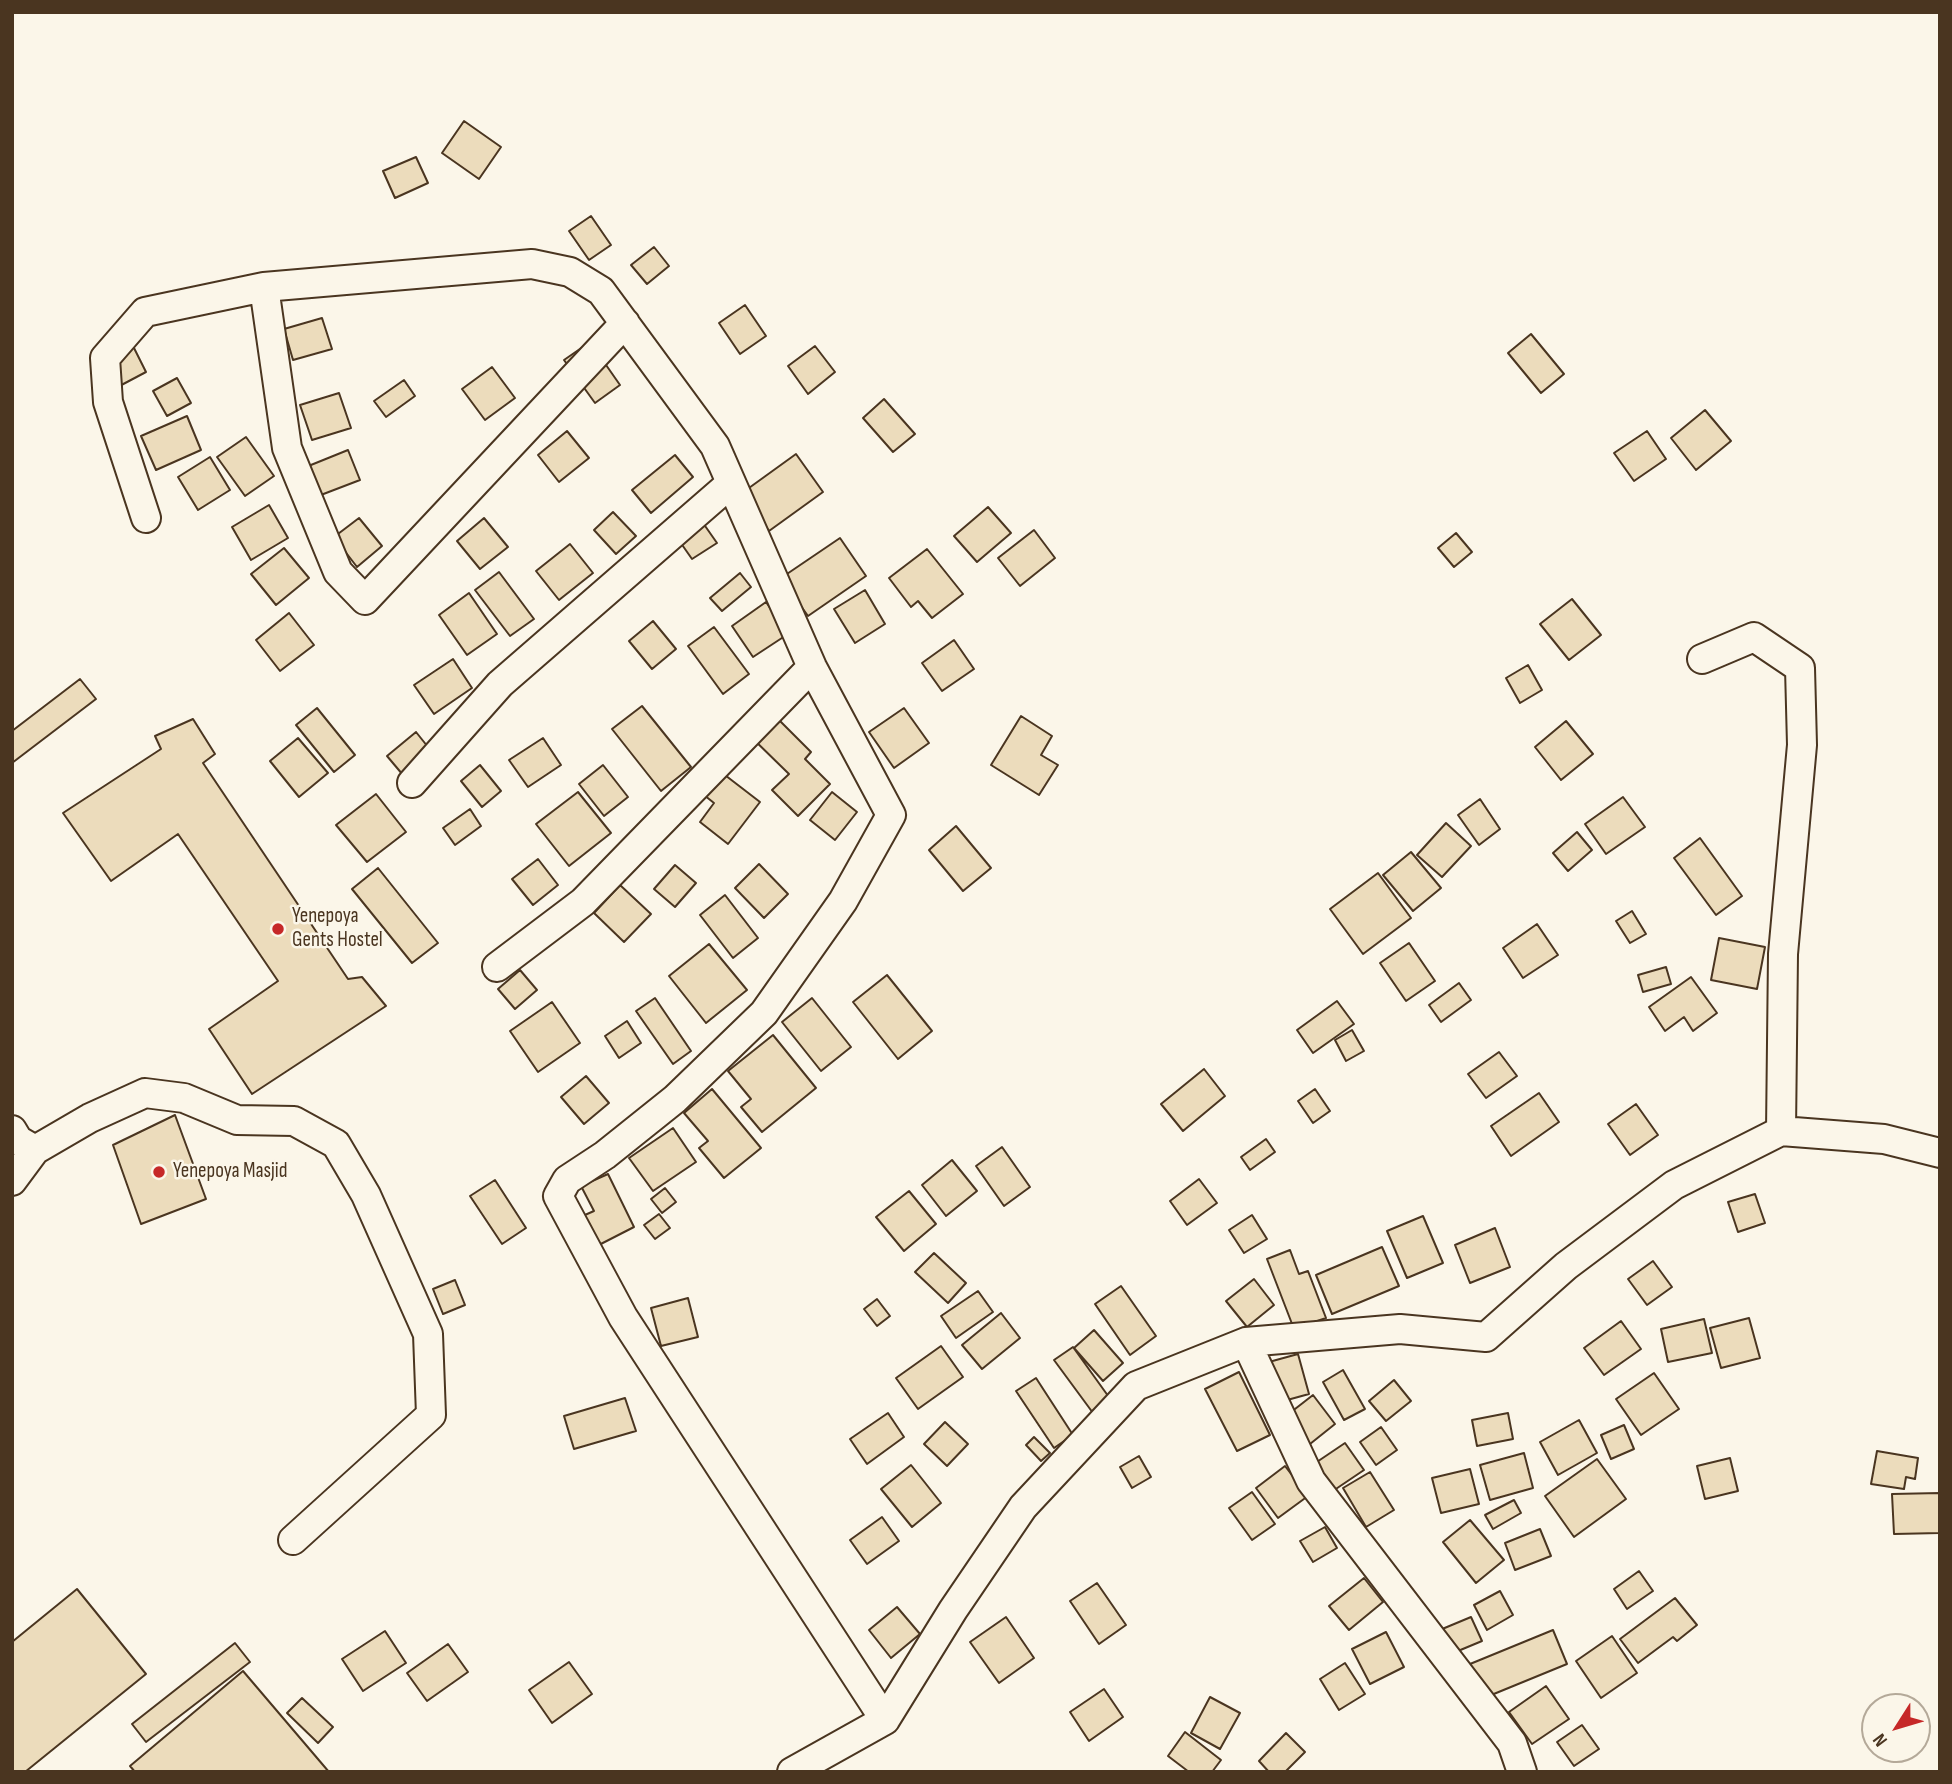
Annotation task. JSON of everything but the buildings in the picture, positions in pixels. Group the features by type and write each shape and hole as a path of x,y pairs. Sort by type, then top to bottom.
{"street":[{"path":"146,518 108,402 105,358 145,312 264,287 532,264 570,271 601,291 715,446 812,667 891,815 843,901 764,1013 675,1099 605,1155 567,1181 558,1196 623,1317 885,1720"},
{"path":"264,287 287,448 338,572 365,600 625,323"},
{"path":"412,783 500,684 730,484"},
{"path":"1702,659 1754,637 1800,668 1802,745 1783,954 1782,1131"},
{"path":"497,967 583,902 812,667"},
{"path":"12,1181 35,1150 90,1118 145,1093 184,1098 237,1120 294,1121 336,1144 366,1195 428,1334 431,1415 293,1539"},
{"path":"12,1130 18,1140 35,1150"},
{"path":"792,1772 885,1720 953,1610 1023,1507 1136,1386 1246,1342 1400,1329 1486,1337 1566,1266 1674,1185 1782,1131 1884,1139 1940,1153"},
{"path":"1246,1342 1311,1481 1512,1743 1522,1772"}],"place":[{"name":"Yenepoya Gents Hostel","path":"278,929"},
{"name":"Yenepoya Masjid","path":"159,1172"}]}
